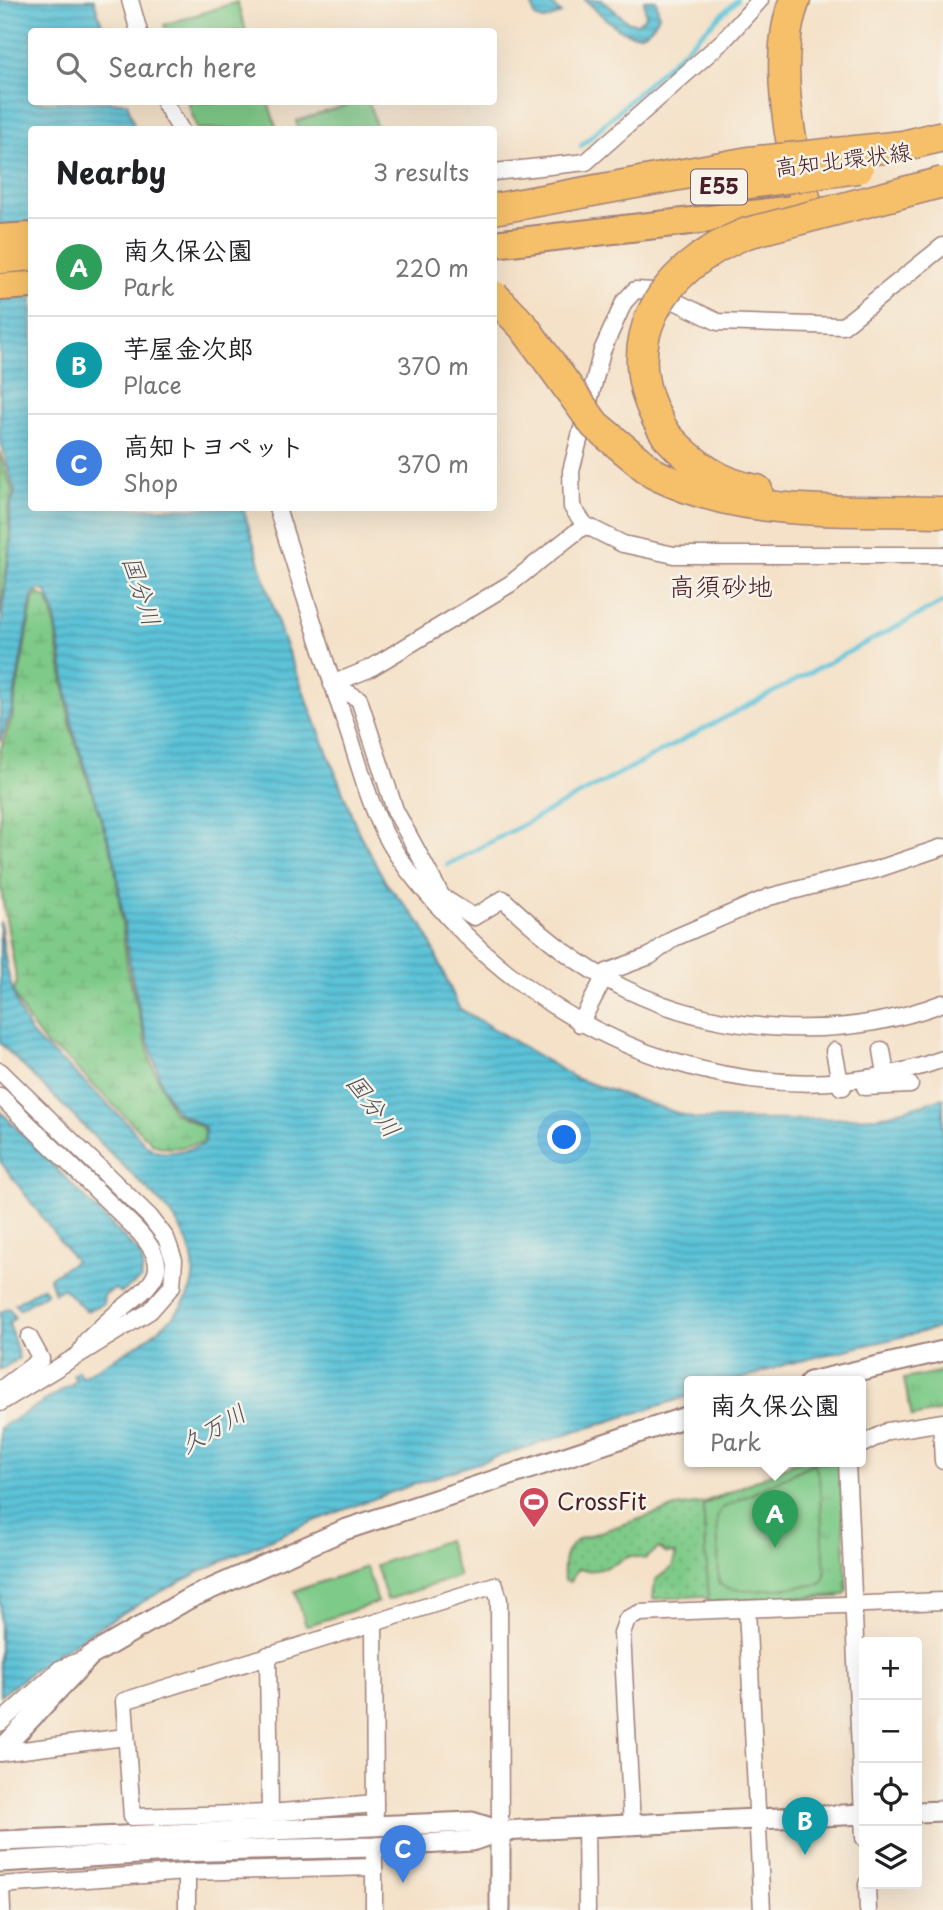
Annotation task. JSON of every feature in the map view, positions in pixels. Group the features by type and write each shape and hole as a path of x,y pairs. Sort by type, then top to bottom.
{"highway":[{"path":"795,0 786,32 785,55 808,208"},
{"path":"803,165 799,55 801,33 810,0"},
{"path":"497,210 760,161 904,146 943,136"},
{"name":"E55","path":"497,211 760,183 943,156"},
{"path":"943,182 747,233 721,243 685,267 659,300 644,338 644,381 649,402 667,436 685,456 706,471 751,489 777,493 943,498"},
{"path":"0,258 28,255"},
{"path":"0,264 28,263"},
{"path":"497,299 524,327 595,425 653,473 699,494 749,505 943,512"}],"main road":[{"name":"高知北環状線","path":"497,201 943,148"},
{"name":"高知北環状線","path":"497,244 943,191"},
{"path":"0,238 28,236"},
{"path":"0,287 28,285"}],"street":[{"path":"130,0 138,28"},
{"path":"497,172 586,162 723,40 760,0"},
{"path":"163,105 167,126"},
{"path":"164,105 178,126"},
{"path":"943,246 843,326 718,322 654,292 635,290 624,302 602,351 571,471 572,508 585,525 623,544 674,555 943,555"},
{"path":"278,511 332,684 388,841 487,957 521,985 580,1024 646,1054 704,1070 782,1081 840,1080 886,1074 943,1059"},
{"path":"332,684 369,668 510,584 585,525"},
{"path":"580,1024 607,972 650,956 674,938 769,897 878,869 943,847"},
{"path":"438,900 474,917 503,899 539,933 604,978 685,1013 775,1027 864,1024 943,1003"},
{"path":"881,1050 886,1074"},
{"path":"834,1051 841,1087 910,1085"},
{"path":"0,1071 150,1217 172,1251 174,1275 172,1286 159,1302 129,1326 0,1403"},
{"path":"0,1096 140,1234 155,1258 157,1271 151,1286 87,1340 77,1356"},
{"path":"0,1390 41,1359 29,1337"},
{"path":"836,1376 943,1351"},
{"path":"0,1723 60,1669 90,1656 188,1599 344,1530 684,1418"},
{"path":"866,1443 888,1432 942,1423 943,1461"},
{"path":"847,1467 861,1763"},
{"path":"374,1804 270,1813 132,1817 124,1701 358,1626 374,1624 492,1584 498,1588 500,1910"},
{"path":"632,1825 624,1625 627,1619 640,1613 943,1601"},
{"path":"747,1609 762,1910"},
{"path":"374,1624 375,1825"},
{"path":"268,1655 270,1813"},
{"path":"0,1752 90,1656"},
{"path":"0,1752 125,1737"},
{"path":"922,1812 943,1811"},
{"path":"2,1910 0,1885 374,1857 472,1841 500,1831 859,1814"},
{"path":"0,1841 276,1832 472,1822 500,1831"},
{"path":"586,1826 587,1910"},
{"path":"0,1862 173,1852 374,1857"},
{"path":"374,1857 374,1910"},
{"path":"187,1872 187,1910"},
{"path":"867,1889 868,1910"}],"green space":[{"path":"237,2 245,28 165,28 164,25"},
{"path":"189,105 269,105 276,126 196,126"},
{"path":"347,105 370,105 376,126 297,126 296,121"},
{"path":"0,452 13,494 8,508 10,543 0,616"},
{"path":"38,593 48,599 52,611 71,729 114,860 128,972 152,1065 173,1112 202,1127 205,1137 202,1142 171,1148 153,1144 65,1057 47,1046 27,1019 13,991 17,982 0,884 0,750 12,718 33,599"},
{"path":"943,1371 943,1411 912,1417 904,1379"},
{"path":"784,1467 840,1467 847,1591 844,1595 709,1602 703,1505"},
{"path":"806,1467 815,1467 819,1477 825,1575 821,1584 783,1589 739,1590 719,1583 717,1517 721,1509"},
{"path":"763,1478 842,1593 839,1597 710,1603 703,1596 653,1599 655,1580 672,1567 676,1554 665,1553 659,1548 645,1559 630,1556 599,1569 578,1569 570,1582 564,1581 565,1557 570,1547 579,1539 676,1507 702,1503"},
{"path":"447,1540 459,1576 387,1600 376,1565"},
{"path":"366,1567 378,1602 306,1626 295,1591"}],"water":[{"path":"0,0 94,0 103,28 28,28 28,105 128,105 134,126 28,126 28,511 244,511 282,636 359,833 386,883 423,926 459,1008 577,1079 695,1119 880,1117 943,1098 943,1327 787,1364 751,1376 684,1376 684,1398 419,1483 244,1551 159,1592 78,1640 0,1696 0,1428 71,1385 76,1380 73,1375 78,1371 82,1377 159,1329 177,1312 190,1291 193,1268 187,1241 168,1210 0,1043 0,921 12,990 28,1028 41,1044 82,1079 154,1150 176,1152 205,1143 205,1127 176,1111 163,1088 143,1024 131,973 115,860 73,729 54,610 46,591 38,589 32,596 11,714 0,741 0,633 11,541 10,508 15,493 0,438"},
{"path":"531,0 548,0 561,14 544,20 535,17"},
{"path":"585,0 602,0 627,21 637,24 646,16 644,0 656,0 659,15 651,27 642,33 633,34 613,24"},
{"path":"0,1111 140,1254 143,1266 141,1279 121,1293 115,1289 104,1295 103,1304 86,1311 63,1288 55,1293 55,1287 52,1288 49,1278 75,1261 0,1161"},
{"path":"42,1287 47,1293 19,1310 15,1304"},
{"path":"9,1308 15,1318 9,1323 19,1358 0,1370 0,1313"}],"waterway":[{"path":"581,146 737,0"},
{"path":"447,865 943,602"}],"place":[{"name":"CrossFit","path":"534,1529"},
{"name":"南久保公園","path":"775,1548"},
{"name":"芋屋金次郎","path":"805,1855"},
{"name":"高知トヨペット","path":"403,1883"}],"district":[{"name":"高須砂地","path":"721,587"}],"water label":[{"name":"国分川","path":"141,591"},
{"name":"国分川","path":"373,1106"},
{"name":"久万川","path":"213,1429"}]}
